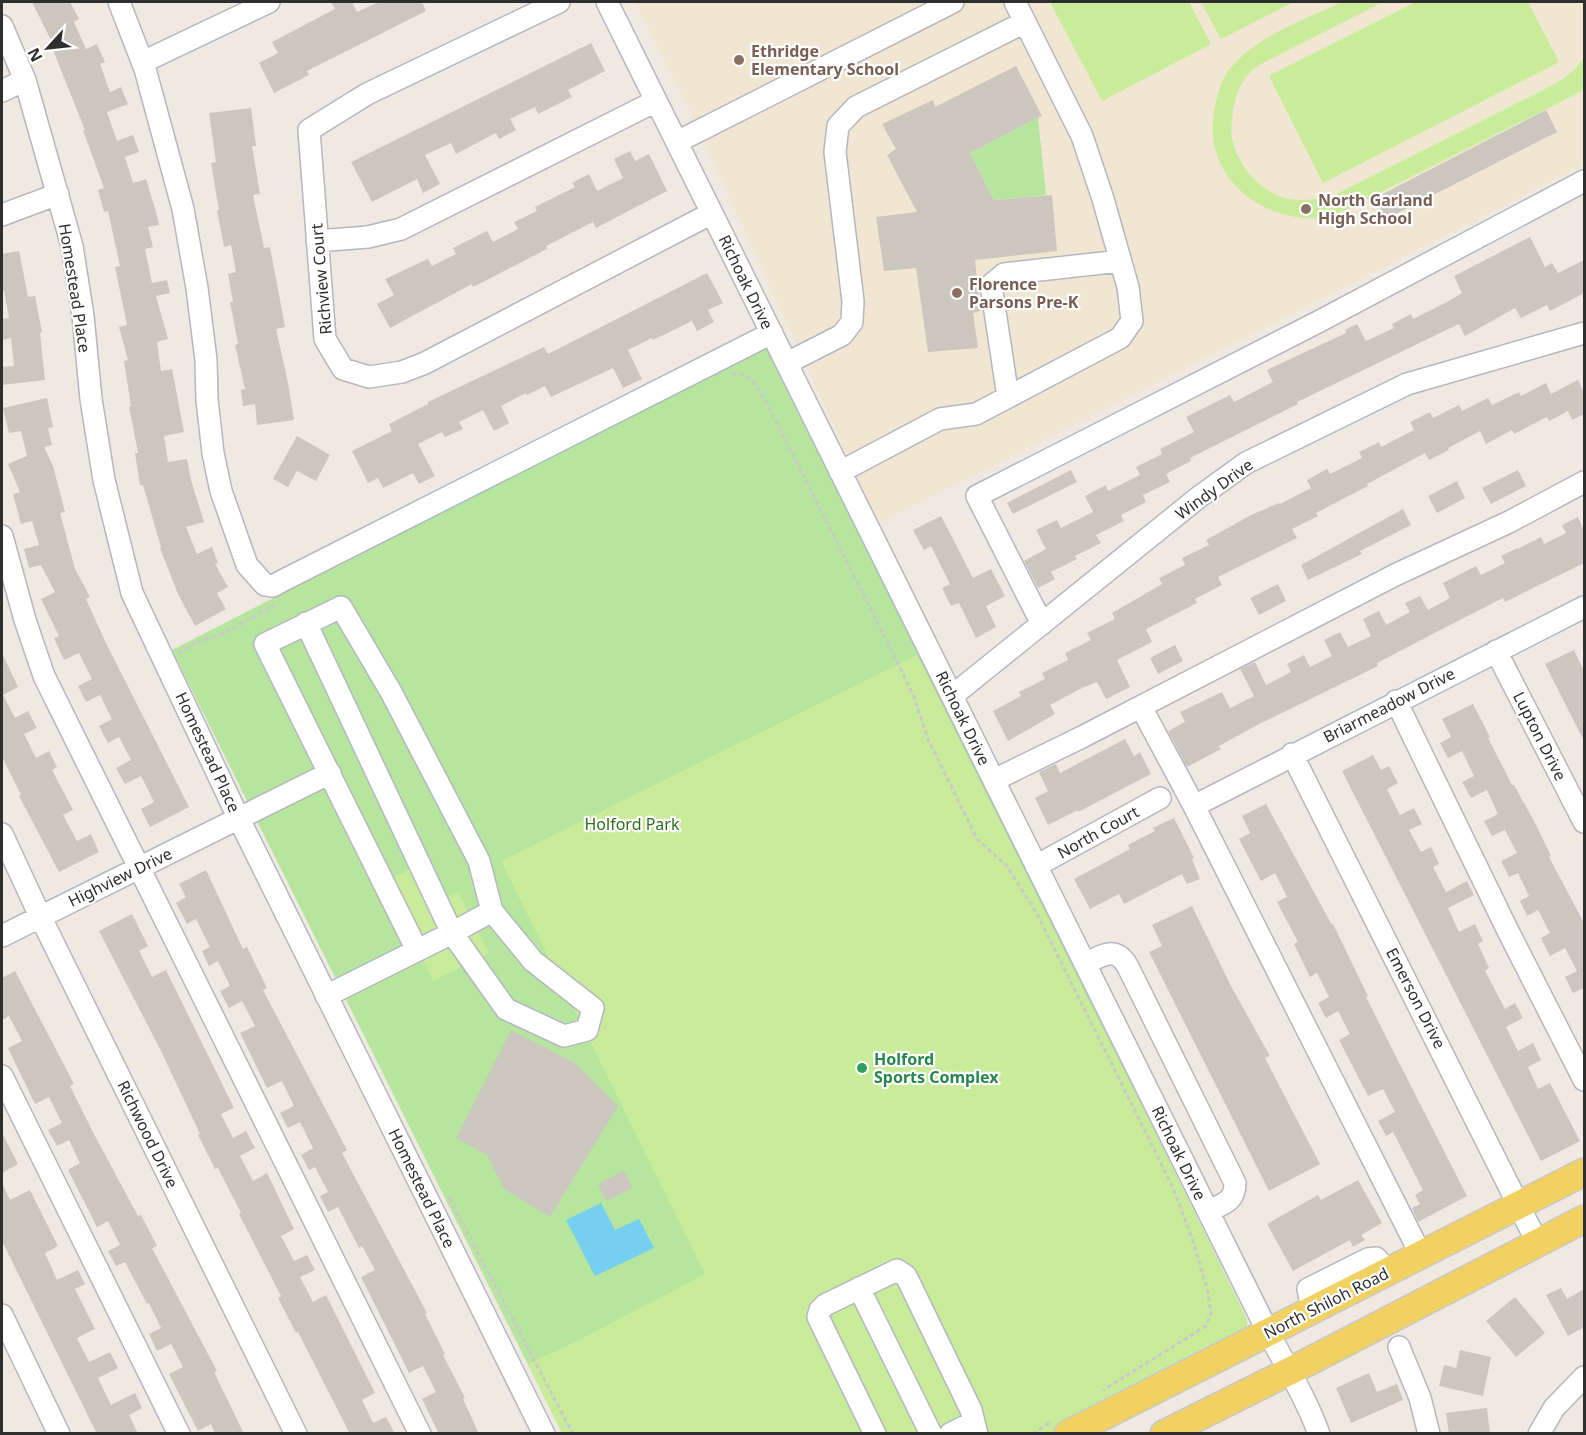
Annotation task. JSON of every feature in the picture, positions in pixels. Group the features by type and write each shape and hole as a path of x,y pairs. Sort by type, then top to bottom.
{"main road":[{"name":"North Shiloh Road","path":"1060,1428 1269,1332 1584,1172"},
{"path":"1164,1434 1584,1219"}],"street":[{"path":"119,2 143,62 174,170 190,245 206,360 207,400 213,453 221,491 247,565 265,585 273,586 772,333"},
{"path":"143,62 269,2"},
{"name":"Richview Court","path":"559,2 367,94 309,130 325,339 343,369 369,377 402,372 425,363 712,213"},
{"name":"Richoak Drive","path":"607,2 1288,1372 1301,1391 1319,1434"},
{"path":"677,142 953,2"},
{"path":"840,472 940,418 976,414 1008,398 1120,338 1132,321 1128,287 1082,136 1015,2"},
{"path":"787,363 842,335 852,322 853,301 835,152 838,126 856,107 1025,22"},
{"name":"Homestead Place","path":"2,26 25,80 72,246 83,316 90,399 104,480 132,593 239,819 544,1434"},
{"path":"2,92 25,80"},
{"path":"317,242 368,237 400,230 656,101"},
{"path":"1042,624 977,496 1318,322 1584,181"},
{"path":"2,215 58,194"},
{"path":"1008,398 991,285 1004,274 1120,261"},
{"name":"Windy Drive","path":"952,696 1199,497 1246,463 1407,384 1584,333"},
{"path":"994,780 1395,576 1509,522 1584,482"},
{"path":"2,536 25,620 44,675 420,1434"},
{"path":"306,623 452,933 506,1009 564,1036 587,1030 593,1008 533,961 492,911 479,861 391,692 341,607 306,623 265,644 417,950"},
{"name":"Briarmeadow Drive","path":"1194,806 1584,607"},
{"name":"Lupton Drive","path":"1496,651 1584,822"},
{"path":"1396,702 1584,1080"},
{"path":"1141,707 1194,806 1421,1256"},
{"name":"Emerson Drive","path":"1292,754 1538,1244"},
{"name":"Highview Drive","path":"2,936 330,773"},
{"name":"North Court","path":"1036,866 1160,798"},
{"name":"Richwood Drive","path":"2,834 40,916 296,1434"},
{"path":"326,996 492,911"},
{"path":"1085,964 1104,954 1114,954 1123,959 1128,968 1234,1183 1235,1193 1229,1200 1208,1211"},
{"path":"2,1076 179,1434"},
{"path":"875,1434 818,1317 825,1305 897,1270 906,1276 971,1410 976,1428 950,1434"},
{"path":"859,1288 931,1434"},
{"path":"2,1315 59,1434"},
{"path":"1400,1347 1420,1398 1429,1434"},
{"path":"1539,1434 1554,1408 1584,1377"}],"path":[{"path":"728,375 739,374 748,377 754,382 765,400 894,655 914,697 928,740 977,839 1006,865 1036,912 1173,1188 1191,1235 1207,1288 1211,1313 1206,1326 1098,1393"},
{"path":"184,663 180,653 195,643 225,633 278,602"},
{"path":"449,1198 573,1434"},
{"path":"1033,1434 1060,1428"}],"shaded area":[{"path":"635,2 1584,2 1584,165 878,524 694,119"}],"green space":[{"path":"1050,2 1189,2 1211,44 1102,101"},
{"path":"1201,2 1294,2 1221,39"},
{"path":"1342,2 1383,2 1257,66 1240,86 1233,114 1233,142 1245,169 1259,184 1276,195 1303,200 1331,197 1553,85 1575,69 1584,56 1584,90 1328,217 1299,217 1277,212 1241,191 1227,175 1218,157 1213,136 1214,113 1219,90 1229,70 1253,48 1281,30"},
{"path":"1416,2 1528,2 1559,62 1323,183 1269,76"},
{"path":"1038,118 1046,195 994,200 970,153"},
{"name":"Holford Park","path":"768,345 1243,1311 1247,1326 562,1433 172,650"},
{"name":"Holford Sports Complex","path":"917,655 1243,1311 1247,1320 1245,1333 1050,1433 562,1433 528,1364 705,1274 501,861"},
{"path":"425,862 443,899 458,892 489,953 433,981 384,882"}],"water":[{"path":"601,1203 615,1230 639,1219 654,1248 595,1276 566,1220"}],"building":[{"path":"32,2 70,2 79,19 74,22 86,49 97,44 105,62 100,64 110,92 121,87 128,104 107,112 117,141 133,135 139,152 125,157 133,183 146,179 159,225 148,227 153,247 145,249 152,283 167,280 170,293 156,296 168,339 157,342 161,371 172,369 184,432 164,436 168,462 187,459 204,522 186,527 197,554 212,547 218,563 215,564 228,587 217,593 226,609 195,626 178,594 160,548 143,485 140,485 135,453 138,453 129,406 131,406 124,361 128,360 119,327 127,325 115,267 120,266 108,211 104,212 98,190 104,188 83,130 85,130 51,45 53,44"},
{"path":"331,2 352,2 357,12 379,2 422,2 426,11 307,71 309,75 274,93 259,63 278,53 272,42 335,9"},
{"path":"591,43 605,71 568,90 572,97 538,114 535,107 510,119 516,130 499,139 496,133 456,154 451,143 425,155 440,184 423,193 417,179 372,202 351,162"},
{"name":"Florence Parsons Pre-K","path":"1016,66 1042,116 970,153 994,200 1052,195 1057,251 975,260 980,311 973,313 978,348 928,352 916,268 884,271 876,217 917,212 887,155 896,149 882,124 933,100 935,107"},
{"path":"251,108 256,146 252,146 260,194 253,195 264,248 270,247 285,327 276,329 294,420 257,425 255,404 243,406 241,390 245,389 235,345 238,344 230,302 233,302 228,274 236,272 231,245 224,247 217,210 219,210 211,163 216,162 209,113"},
{"path":"1546,110 1557,132 1386,219 1375,198"},
{"path":"630,151 635,161 649,154 667,191 596,228 593,222 546,246 547,249 473,287 472,284 390,328 377,304 394,295 385,279 428,259 432,266 456,254 453,248 487,231 493,242 518,229 514,222 537,211 535,207 575,187 572,183 589,174 597,191 623,178 614,159"},
{"path":"1530,237 1545,267 1552,263 1558,273 1584,260 1584,293 1550,311 1547,305 1521,318 1515,308 1465,336 1459,324 1297,402 1298,404 1190,458 1191,461 1166,474 1170,482 1143,495 1146,502 1121,515 1124,521 1096,535 1101,543 1051,572 1055,579 1038,588 1024,561 1046,549 1036,530 1057,520 1061,528 1093,512 1085,496 1106,485 1108,491 1140,475 1136,467 1162,454 1160,449 1194,432 1186,417 1230,395 1234,402 1273,382 1267,370 1346,333 1345,330 1357,324 1366,341 1394,328 1392,324 1411,314 1413,319 1447,302 1462,293 1454,276"},
{"path":"19,251 28,297 35,296 42,332 40,333 45,380 2,385 2,367 14,366 11,338 2,340 2,319 9,318 4,290 2,291 2,254"},
{"path":"707,273 723,303 708,310 714,322 697,331 692,321 628,350 642,379 623,388 613,368 551,397 545,386 527,395 526,393 501,406 509,423 494,431 483,410 459,422 463,429 445,437 442,432 418,444 435,476 419,484 413,473 383,488 378,478 368,483 352,451 392,431 389,424 428,402 544,347 548,354"},
{"path":"1578,380 1584,393 1584,414 1572,420 1568,411 1549,421 1547,417 1514,434 1512,430 1486,444 1480,431 1429,460 1425,453 1367,484 1368,486 1316,513 1318,516 1292,529 1297,538 1218,577 1222,585 1195,599 1197,603 1146,629 1152,642 1117,660 1130,687 1106,699 1097,682 1082,688 1050,705 1055,714 1008,741 993,711 1021,696 1019,692 1045,679 1042,673 1068,660 1065,653 1091,640 1087,633 1115,619 1112,613 1162,584 1159,578 1185,565 1182,558 1209,545 1206,540 1251,515 1280,504 1311,488 1307,480 1327,469 1330,474 1362,458 1359,452 1379,442 1381,447 1414,430 1410,422 1430,412 1433,418 1459,405 1462,411 1488,398 1492,405 1519,392 1521,396 1546,383 1551,394"},
{"path":"47,398 53,427 48,428 52,445 44,447 53,466 65,512 60,513 75,569 90,597 86,599 105,641 189,807 150,827 141,809 154,802 141,776 125,784 116,768 131,760 119,737 108,743 99,726 112,719 100,695 86,702 78,686 92,679 79,653 64,660 54,638 59,636 41,599 55,592 41,565 29,568 24,549 39,545 32,521 21,524 13,494 20,492 8,464 27,456 21,431 9,433 3,408"},
{"path":"297,436 330,455 316,481 297,471 288,487 273,479"},
{"path":"1071,470 1077,482 1013,514 1007,503"},
{"path":"1518,470 1526,486 1491,504 1482,488"},
{"path":"1457,481 1465,498 1437,513 1428,496"},
{"path":"1403,509 1411,525 1360,551 1362,554 1308,580 1301,565"},
{"path":"941,516 973,578 991,569 1005,596 986,606 996,627 976,638 959,603 951,606 942,588 950,584 931,546 924,550 913,530"},
{"path":"1578,517 1584,531 1584,563 1505,602 1503,598 1454,623 1377,663 1378,666 1259,724 1219,746 1221,749 1187,767 1168,731 1185,722 1180,712 1222,692 1230,708 1254,696 1240,669 1255,662 1266,685 1291,672 1287,664 1304,655 1310,667 1332,656 1324,640 1340,632 1348,647 1371,636 1363,619 1379,611 1386,625 1410,612 1405,603 1420,596 1428,610 1450,598 1443,583 1476,566 1481,575 1505,563 1501,556 1517,548 1541,537 1544,544 1566,533 1562,525"},
{"path":"1278,584 1286,601 1259,615 1250,598"},
{"path":"1175,645 1183,661 1158,674 1150,658"},
{"path":"1574,650 1584,671 1584,741 1545,664"},
{"path":"2,653 18,687 3,695 15,718 28,711 37,728 24,734 36,758 49,751 57,767 52,770 73,810 63,815 77,841 91,834 99,852 59,872 19,796 21,795 2,757"},
{"path":"1473,704 1490,737 1488,738 1535,823 1551,856 1549,857 1584,923 1584,988 1573,993 1565,977 1577,971 1565,948 1550,956 1541,938 1550,933 1538,910 1527,916 1520,901 1529,896 1518,873 1509,877 1501,861 1517,853 1505,830 1492,836 1484,821 1498,814 1487,790 1471,798 1462,782 1474,776 1462,751 1448,758 1440,743 1451,737 1442,719"},
{"path":"1125,739 1134,756 1140,752 1151,774 1048,825 1035,798 1048,791 1039,772 1056,764 1060,773"},
{"path":"1373,755 1381,770 1389,766 1398,783 1387,789 1400,815 1414,808 1422,824 1409,830 1421,852 1431,847 1439,864 1433,867 1446,892 1467,881 1474,895 1448,908 1459,932 1475,924 1483,941 1478,944 1489,968 1485,971 1505,1009 1515,1003 1523,1018 1506,1027 1518,1051 1533,1043 1541,1060 1528,1067 1538,1089 1550,1083 1580,1141 1541,1161 1342,771"},
{"path":"1266,804 1333,924 1368,996 1366,997 1467,1196 1418,1222 1412,1208 1420,1204 1415,1195 1423,1190 1393,1132 1386,1136 1378,1121 1395,1112 1383,1089 1368,1096 1339,1040 1350,1034 1338,1011 1326,1018 1318,1003 1329,997 1317,973 1310,977 1294,944 1298,942 1277,902 1287,897 1275,873 1261,881 1239,839 1250,833 1242,816"},
{"path":"1174,818 1194,858 1192,859 1200,879 1187,884 1182,874 1124,904 1119,894 1090,909 1074,879 1130,849 1128,845 1155,831 1153,828"},
{"path":"206,870 243,949 247,947 267,988 263,990 347,1150 342,1153 427,1313 425,1314 465,1398 463,1399 479,1434 439,1434 422,1399 436,1392 423,1366 409,1373 361,1277 375,1270 362,1246 359,1248 338,1207 328,1212 320,1196 328,1192 315,1167 309,1170 301,1155 313,1148 300,1122 288,1128 280,1113 294,1106 282,1081 267,1088 240,1033 255,1026 242,1001 229,1008 220,991 230,986 218,961 209,966 202,951 210,947 196,919 187,924 176,903 186,897 179,884"},
{"path":"1192,906 1232,988 1270,1056 1265,1058 1320,1164 1269,1191 1149,952 1162,946 1152,925"},
{"path":"132,914 148,946 139,951 152,977 166,970 234,1108 221,1114 233,1138 246,1131 255,1148 240,1156 253,1181 267,1173 294,1229 281,1236 294,1261 307,1255 315,1270 300,1277 313,1302 326,1295 375,1393 362,1400 373,1423 386,1417 395,1434 350,1434 278,1298 281,1296 239,1214 241,1213 218,1168 215,1169 161,1051 99,931"},
{"path":"15,971 74,1084 70,1086 95,1136 138,1216 141,1215 157,1246 152,1248 217,1371 214,1372 244,1434 215,1434 211,1424 198,1431 169,1374 183,1367 171,1344 157,1351 149,1334 161,1328 125,1262 116,1266 108,1251 120,1245 108,1221 97,1227 68,1170 80,1163 69,1140 57,1146 48,1130 62,1123 49,1097 35,1104 8,1048 22,1041 9,1016 2,1020 2,978"},
{"path":"511,1030 575,1063 618,1106 550,1217 504,1189 487,1155 456,1138"},
{"path":"2,1133 18,1164 2,1173"},
{"path":"624,1170 633,1188 606,1201 598,1184"},
{"path":"1358,1180 1382,1223 1361,1235 1365,1240 1353,1247 1350,1240 1293,1271 1267,1224 1318,1195 1321,1200"},
{"path":"2,1183 10,1200 30,1190 58,1246 45,1253 57,1280 78,1270 85,1284 75,1289 95,1329 77,1338 89,1362 110,1352 118,1368 98,1378 111,1405 135,1393 142,1408 129,1415 138,1434 97,1434 2,1241"},
{"path":"1561,1288 1567,1299 1584,1289 1584,1327 1568,1336 1546,1295"},
{"path":"1515,1297 1545,1333 1516,1357 1486,1321"},
{"path":"1460,1350 1491,1357 1483,1396 1439,1386 1444,1365 1456,1368"},
{"path":"1369,1373 1377,1392 1397,1384 1403,1400 1351,1423 1336,1388"},
{"path":"1487,1408 1490,1434 1449,1434 1446,1413"}],"place":[{"name":"Ethridge Elementary School","path":"739,60"},
{"name":"North Garland High School","path":"1306,209"},
{"name":"Florence Parsons Pre-K","path":"957,293"},
{"name":"Holford Sports Complex","path":"862,1068"}]}
